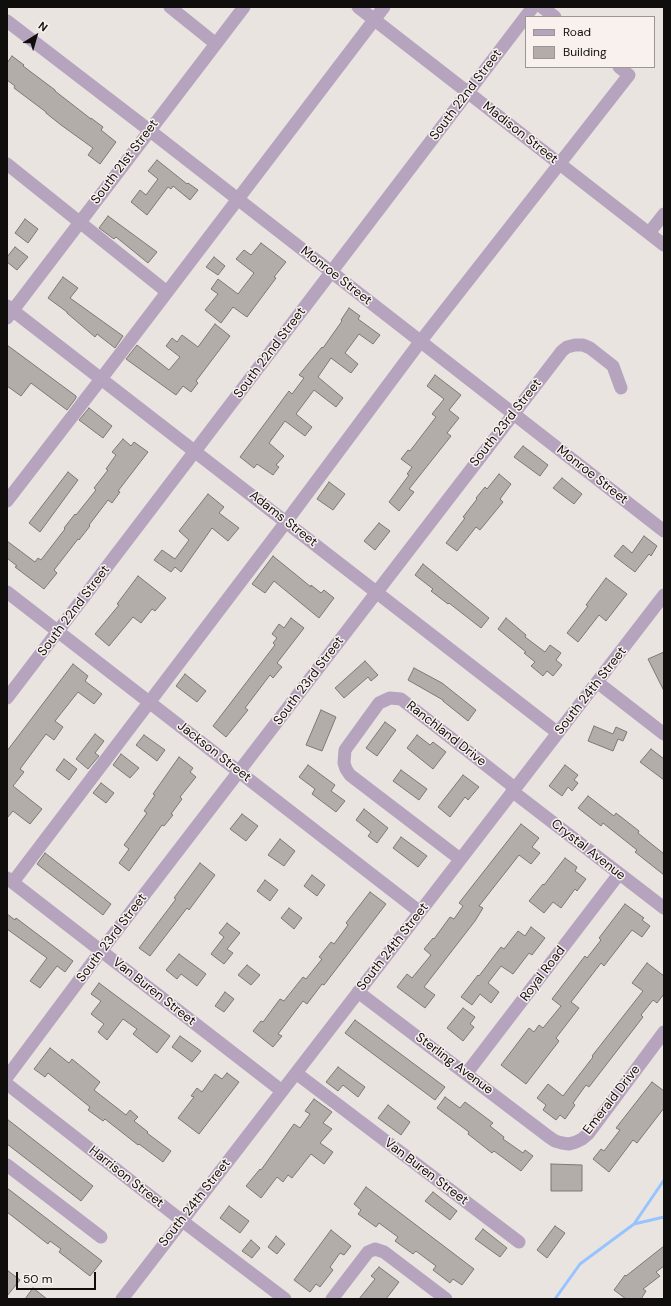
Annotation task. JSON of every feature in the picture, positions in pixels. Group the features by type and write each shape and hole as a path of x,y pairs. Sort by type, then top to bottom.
{"street":[{"path":"170,7 216,44"},
{"name":"South 21st Street","path":"9,311 80,222 244,7"},
{"name":"Madison Street","path":"358,7 664,245"},
{"path":"7,501 102,379 384,7"},
{"name":"South 22nd Street","path":"526,16 533,7"},
{"path":"542,7 554,16"},
{"name":"South 22nd Street","path":"7,698 525,18"},
{"name":"Monroe Street","path":"7,21 664,531"},
{"path":"10,880 149,702 420,342 629,74 620,68"},
{"path":"7,164 167,292"},
{"path":"649,233 664,214"},
{"name":"Adams Street","path":"9,311 102,379 558,733"},
{"name":"South 23rd Street","path":"7,1077 101,951 562,351 567,347 575,345 582,345 590,348 613,366 621,388"},
{"name":"Jackson Street","path":"7,592 420,912"},
{"name":"South 24th Street","path":"122,1299 181,1220 664,595"},
{"path":"597,682 664,734"},
{"name":"Ranchland Drive","path":"460,859 350,775 346,769 344,756 345,750 379,703 390,698 401,699 514,789"},
{"name":"Crystal Avenue","path":"514,789 619,874 664,908"},
{"name":"Royal Road","path":"466,1074 619,874"},
{"name":"Van Buren Street","path":"10,880 282,1091"},
{"name":"Sterling Avenue","path":"358,992 549,1137"},
{"name":"Emerald Drive","path":"549,1137 555,1141 570,1144 582,1139 588,1134 664,1032"},
{"name":"Van Buren Street","path":"296,1073 519,1242"},
{"name":"Harrison Street","path":"7,1084 285,1299"},
{"path":"7,1165 101,1237"},
{"path":"332,1299 370,1250 375,1249 388,1255 446,1299"}],"building":[{"path":"12,56 103,127 101,130 116,142 100,164 88,155 93,148 14,88 15,86 7,80 7,63"},
{"path":"157,160 187,184 188,183 198,190 190,200 173,186 171,189 168,187 147,215 131,202 140,190 146,195 158,179 148,171"},
{"path":"108,216 157,252 148,263 116,237 114,239 99,228"},
{"path":"25,219 38,229 28,243 15,233"},
{"path":"261,243 286,262 247,317 233,307 221,323 205,310 218,294 211,289 218,279 238,294 254,273 236,259 244,250 251,255"},
{"path":"15,247 28,257 17,270 7,262 7,257"},
{"path":"214,257 225,266 218,275 206,267"},
{"path":"63,277 78,288 70,298 123,336 115,348 97,334 95,337 67,312 48,298"},
{"path":"349,308 360,316 358,319 380,335 373,344 359,334 345,353 358,364 351,373 331,358 318,377 343,398 336,407 314,390 296,414 312,427 305,436 285,421 269,443 284,456 276,465 279,467 273,475 257,464 254,468 240,457 289,391 292,394 304,378 299,375 322,347 323,348 342,321 341,320"},
{"path":"215,324 230,336 196,381 198,383 191,392 183,386 176,395 126,359 137,345 169,370 180,357 166,346 172,338 177,342 182,335 198,347"},
{"path":"7,345 76,396 67,410 31,383 21,396 7,386"},
{"path":"435,375 461,395 449,410 459,418 447,433 451,436 409,489 414,492 399,511 389,502 409,475 407,474 412,467 401,459 408,450 410,451 436,417 432,414 444,399 427,386"},
{"path":"89,408 112,426 103,438 79,420"},
{"path":"123,439 131,446 134,442 148,452 118,491 120,492 112,503 108,500 89,525 90,526 54,570 57,573 44,589 15,567 17,566 7,558 7,541 35,562 38,558 41,560 75,514 76,515 96,490 94,488 108,470 106,469 116,455 112,452"},
{"path":"523,446 548,465 540,476 514,457"},
{"path":"68,472 78,480 40,532 29,523"},
{"path":"499,474 511,484 500,499 503,502 480,530 476,527 457,551 446,543 465,518 463,517 477,499 476,498 485,487 487,489"},
{"path":"562,478 582,494 574,504 553,488"},
{"path":"329,482 345,494 333,510 317,499"},
{"path":"208,494 224,507 219,513 239,528 228,541 212,528 181,572 175,567 171,572 154,560 162,550 175,559 189,540 179,531"},
{"path":"379,523 390,531 375,550 364,541"},
{"path":"644,536 657,546 651,556 649,554 635,572 614,556 623,545 632,553"},
{"path":"273,556 311,587 311,585 321,593 324,590 334,598 319,618 274,581 265,593 252,584"},
{"path":"423,564 489,618 481,628 431,591 433,589 415,575"},
{"path":"138,576 166,598 155,611 152,609 141,623 133,617 109,646 95,634 119,605 117,604"},
{"path":"606,578 627,594 606,621 599,615 578,642 567,633 588,606 586,605"},
{"path":"291,618 304,628 277,663 282,667 273,678 270,675 245,708 248,710 226,737 213,726 275,645 273,643 277,638 272,634 279,624 284,628"},
{"path":"506,618 526,635 525,637 545,652 550,645 561,653 556,660 562,665 553,676 547,671 543,676 531,666 535,662 524,653 526,652 498,629"},
{"path":"664,652 664,691 648,659"},
{"path":"365,661 378,675 371,681 368,677 344,698 335,688"},
{"path":"73,664 88,676 85,681 102,694 94,704 78,692 55,721 63,727 54,740 46,734 20,769 24,772 13,786 42,809 30,824 13,811 7,818 7,751"},
{"path":"414,668 442,683 476,710 468,721 443,700 408,680"},
{"path":"185,674 206,691 197,702 176,686"},
{"path":"321,710 336,717 322,751 306,745"},
{"path":"385,722 396,730 377,756 366,748"},
{"path":"594,726 613,734 616,727 627,732 623,741 618,739 613,751 588,741"},
{"path":"95,734 104,741 95,753 99,756 88,769 76,759"},
{"path":"144,735 165,750 157,761 136,745"},
{"path":"417,735 430,745 433,742 446,752 433,769 407,748"},
{"path":"651,749 664,759 664,780 640,762"},
{"path":"121,754 139,768 130,778 113,765"},
{"path":"179,757 193,768 190,772 196,777 180,797 182,799 171,814 173,815 164,826 162,825 129,871 119,863 129,849 124,845 147,813 144,811 155,795 153,794"},
{"path":"64,759 77,769 69,780 56,770"},
{"path":"308,765 335,785 331,791 345,801 336,812 312,794 315,789 299,777"},
{"path":"565,765 578,775 574,780 578,783 572,791 568,787 562,796 549,786"},
{"path":"401,770 427,789 419,800 393,781"},
{"path":"463,775 479,787 468,800 465,797 450,817 438,807"},
{"path":"101,783 114,793 106,803 93,793"},
{"path":"588,796 614,816 616,813 639,831 638,833 664,854 664,875 635,852 637,850 603,823 601,826 578,808"},
{"path":"364,809 388,828 377,843 368,836 371,832 356,820"},
{"path":"242,814 258,826 246,841 230,829"},
{"path":"521,824 539,838 532,847 540,853 531,864 519,855 479,906 483,908 475,921 424,987 435,995 425,1008 397,987 407,974 412,978 431,955 424,949 433,938 434,939 450,917 454,919 463,906 459,903"},
{"path":"401,837 427,856 418,867 393,848"},
{"path":"280,839 295,851 284,866 268,855"},
{"path":"45,853 111,904 103,915 37,864"},
{"path":"565,858 577,867 575,871 586,879 577,891 575,889 561,908 553,902 544,913 529,901 543,884 544,885"},
{"path":"200,863 215,875 189,910 187,908 150,956 139,948 176,899 174,898"},
{"path":"312,875 325,885 317,896 304,886"},
{"path":"265,880 278,890 270,901 257,891"},
{"path":"370,892 386,904 324,985 322,984 307,1004 303,1001 278,1034 282,1036 273,1047 253,1031 261,1021 263,1022 280,999 284,1001 303,977 306,979 322,959 319,957 331,942 334,944 348,925 346,923"},
{"path":"625,904 644,918 642,920 650,926 642,937 632,930 604,966 601,963 571,1002 579,1008 556,1038 559,1041 526,1084 501,1065 529,1028 534,1032 539,1025 543,1028 561,1006 552,999 585,956 587,958 601,940 599,938"},
{"path":"289,908 302,918 294,929 281,918"},
{"path":"7,914 15,920 16,918 73,961 65,972 57,966 40,988 30,981 47,958 7,929"},
{"path":"227,923 240,933 227,949 233,953 224,964 211,954 224,937 219,933"},
{"path":"531,927 545,938 532,955 529,953 513,974 501,966 488,983 499,992 491,1003 480,994 472,1005 461,997 501,947 504,949 518,931 525,936"},
{"path":"179,954 206,974 197,986 181,974 177,979 166,970"},
{"path":"647,963 664,976 664,994 657,1003 653,1000 641,1015 643,1017 589,1087 586,1085 573,1103 575,1105 565,1119 560,1115 556,1120 543,1110 546,1105 537,1098 548,1084 563,1096 643,991 632,983"},
{"path":"247,965 260,975 251,985 238,975"},
{"path":"99,983 170,1036 157,1053 133,1034 137,1029 123,1019 107,1040 98,1032 104,1024 91,1014 101,1001 91,994"},
{"path":"225,992 234,999 224,1012 215,1006"},
{"path":"463,1008 475,1017 470,1024 474,1027 463,1041 447,1028"},
{"path":"355,1020 445,1087 435,1100 345,1033"},
{"path":"180,1036 201,1051 192,1062 172,1047"},
{"path":"50,1048 69,1063 72,1059 100,1082 94,1090 126,1115 130,1110 138,1117 134,1121 171,1151 163,1162 139,1144 138,1145 105,1119 103,1121 88,1110 90,1107 48,1073 45,1077 34,1069"},
{"path":"338,1067 365,1087 358,1097 343,1085 338,1091 326,1082"},
{"path":"227,1073 239,1082 199,1134 178,1118 194,1097 191,1096 197,1088 202,1092 215,1074 222,1079"},
{"path":"652,1082 664,1091 664,1108 637,1143 633,1140 609,1172 593,1159 601,1149 604,1151 620,1130 616,1128"},
{"path":"445,1097 460,1108 465,1102 493,1123 490,1126 504,1137 503,1139 523,1153 525,1150 533,1156 521,1171 494,1151 492,1153 468,1134 469,1132 437,1108"},
{"path":"314,1099 332,1112 323,1123 332,1129 320,1143 333,1152 324,1164 311,1154 292,1178 288,1175 283,1182 277,1177 261,1198 246,1186 260,1169 261,1170 294,1124 300,1128 310,1114 305,1111"},
{"path":"388,1105 410,1122 401,1135 378,1118"},
{"path":"7,1119 93,1186 81,1201 7,1144"},
{"path":"551,1164 582,1165 582,1191 551,1191"},
{"path":"366,1187 474,1269 462,1285 453,1279 450,1283 433,1270 436,1266 416,1251 413,1254 395,1241 398,1237 379,1223 376,1227 358,1214 361,1210 354,1204"},
{"path":"7,1188 102,1261 90,1276 59,1252 61,1249 50,1241 48,1244 7,1212"},
{"path":"433,1192 457,1211 450,1220 425,1201"},
{"path":"229,1206 249,1221 240,1233 220,1218"},
{"path":"555,1226 565,1233 547,1258 537,1250"},
{"path":"483,1229 507,1248 500,1257 475,1239"},
{"path":"331,1230 351,1246 344,1255 340,1253 330,1267 333,1270 320,1287 316,1284 310,1292 294,1280"},
{"path":"276,1236 285,1244 277,1254 268,1247"},
{"path":"251,1240 260,1248 252,1258 242,1251"},
{"path":"664,1246 664,1266 656,1272 660,1276 643,1289 646,1291 641,1299 626,1299 614,1290 625,1275 626,1276"},
{"path":"379,1267 399,1282 386,1299 359,1299 375,1279 371,1276"},
{"path":"7,1270 20,1280 7,1296"},
{"path":"33,1288 47,1299 25,1299"}],"waterway":[{"path":"555,1299 580,1264 634,1224 664,1180"},
{"path":"634,1224 664,1217"}]}
